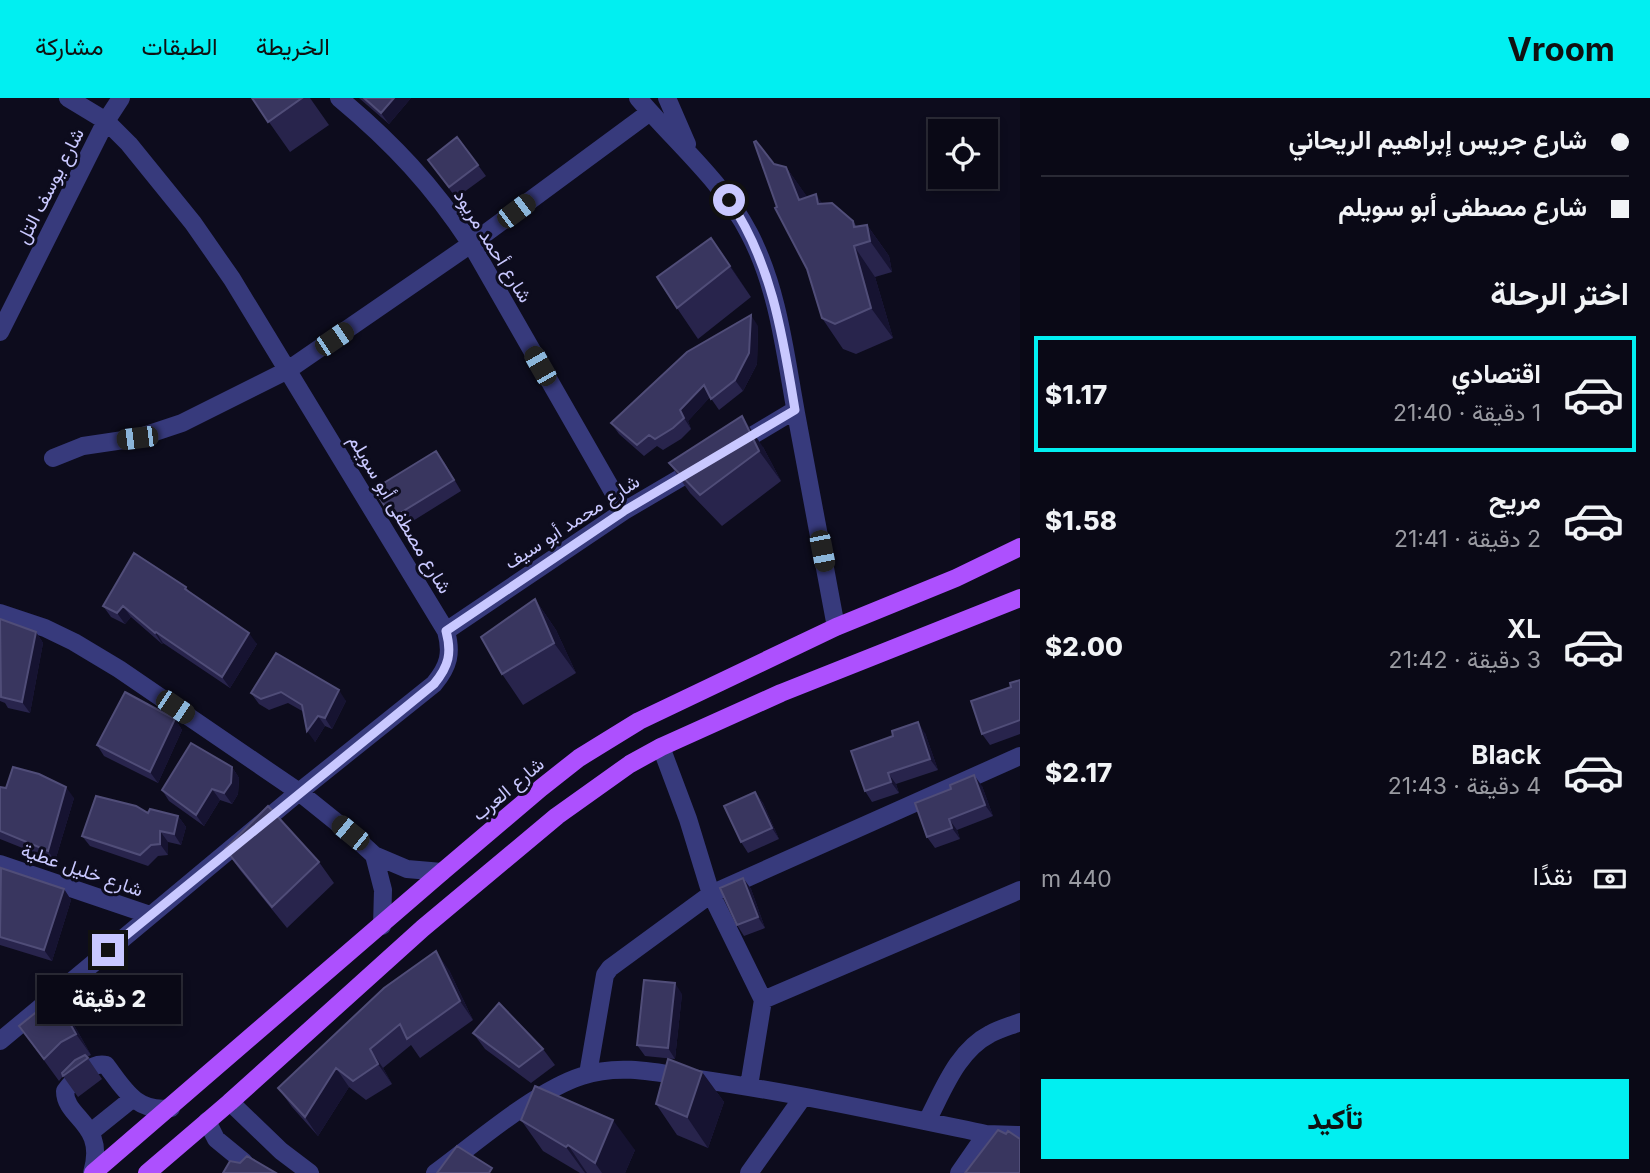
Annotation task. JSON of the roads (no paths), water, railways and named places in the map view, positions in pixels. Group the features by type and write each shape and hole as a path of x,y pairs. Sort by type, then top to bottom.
{"main road":[{"name":"شارع العرب","path":"93,1173 541,788 608,740 639,721 836,627 956,578 1020,547"},
{"path":"147,1173 423,928 558,816 630,764 661,747 836,669 1020,598"}],"street":[{"name":"شارع مصطفى أبو سويلم","path":"0,1041 299,792 434,684 445,672 449,660 450,646 446,631 232,279 150,168 106,121 68,98"},
{"name":"شارع يوسف التل","path":"0,332 106,121 121,98"},
{"name":"شارع أحمد مريود","path":"339,98 404,157 431,187 471,244 624,511"},
{"path":"667,98 693,156"},
{"path":"53,458 101,441 137,438 182,423 288,370 471,244 644,105 693,156 739,215 759,256 775,305 836,627"},
{"name":"شارع محمد أبو سيف","path":"446,631 624,511 795,410"},
{"path":"0,613 45,628 108,662 299,792 374,855 407,869 442,872"},
{"path":"661,747 688,819 710,894 763,1000 749,1086"},
{"path":"588,1074 603,980 608,970 710,894 1020,756"},
{"path":"374,855 383,890 382,926"},
{"name":"شارع خليل عطية","path":"0,864 150,915"},
{"path":"763,1000 1020,890"},
{"path":"927,1121 959,1062 974,1045 988,1035 1020,1022"},
{"path":"93,1173 96,1152 91,1132 65,1095 67,1087 98,1063 106,1065 132,1099 150,1108 171,1108"},
{"path":"435,1173 530,1103 562,1084 588,1074 617,1069 749,1086 986,1134 1020,1135"},
{"path":"749,1173 803,1097"},
{"path":"91,1132 132,1099"},
{"path":"230,1102 281,1151 310,1173"},
{"path":"207,1121 216,1139 244,1162"},
{"path":"959,1173 986,1134"}]}
